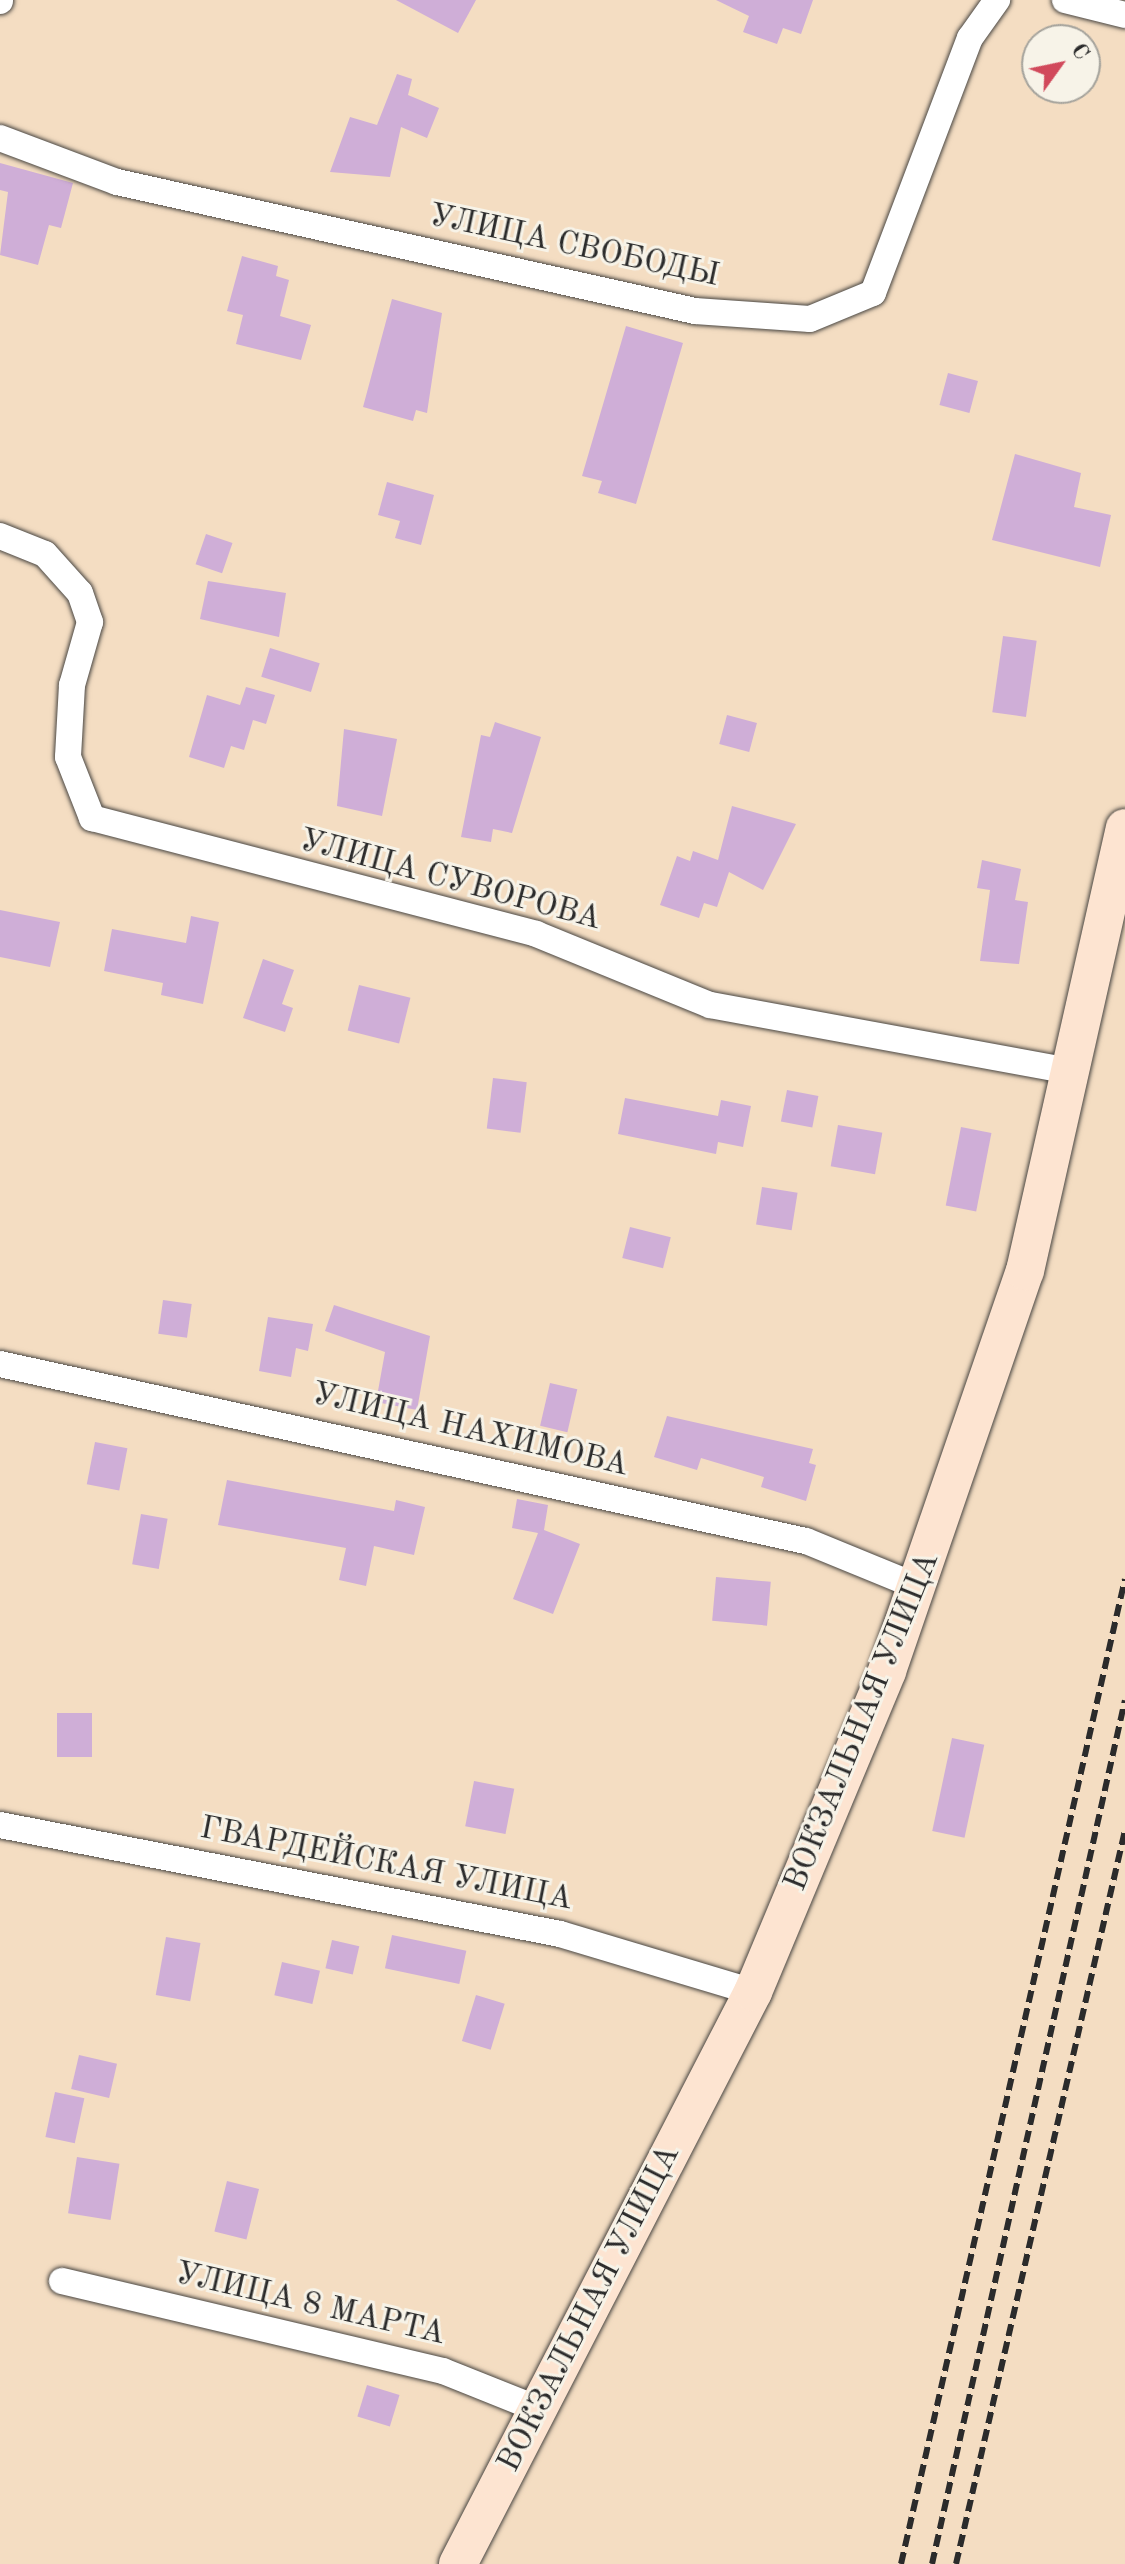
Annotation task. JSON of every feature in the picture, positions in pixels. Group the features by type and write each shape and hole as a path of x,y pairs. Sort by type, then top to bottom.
{"main road":[{"name":"ВОКЗАЛЬНАЯ УЛИЦА","path":"458,2564 753,1992 918,1587 1025,1271 1125,828"}],"street":[{"name":"УЛИЦА СВОБОДЫ","path":"0,138 117,182 679,308 810,319 873,293 970,38 997,0"},
{"path":"1065,0 1125,15"},
{"name":"УЛИЦА СУВОРОВА","path":"0,536 45,554 80,593 90,622 72,685 68,757 92,818 536,934 710,1005 1068,1071"},
{"name":"УЛИЦА НАХИМОВА","path":"0,1364 806,1541 918,1587"},
{"name":"ГВАРДЕЙСКАЯ УЛИЦА","path":"0,1825 560,1934 753,1992"},
{"name":"УЛИЦА 8 МАРТА","path":"62,2281 443,2371 538,2409"}],"building":[{"path":"396,0 476,0 458,33"},
{"path":"716,0 813,0 801,34 783,28 777,44 743,32 749,16"},
{"path":"397,74 412,79 408,95 439,108 427,138 401,127 390,177 330,172 350,117 377,125"},
{"path":"0,163 73,183 61,228 49,225 38,265 0,255 8,192 0,190"},
{"path":"242,256 278,266 276,276 289,280 280,316 311,325 301,360 236,344 243,315 227,311"},
{"path":"392,299 442,313 427,413 416,410 413,421 363,407"},
{"path":"626,326 683,343 636,504 598,493 602,481 582,476"},
{"path":"948,373 978,381 969,413 939,405"},
{"path":"1015,454 1081,473 1074,507 1111,515 1100,567 992,540"},
{"path":"387,482 434,495 421,545 395,538 400,521 378,515"},
{"path":"206,534 232,543 222,573 196,564"},
{"path":"208,581 286,593 279,637 200,619"},
{"path":"1003,636 1037,641 1026,717 992,712"},
{"path":"270,648 320,663 311,692 261,677"},
{"path":"246,687 275,695 266,724 253,720 244,750 231,746 224,768 189,757 207,695 240,705"},
{"path":"727,715 757,723 749,752 719,744"},
{"path":"495,722 541,737 512,833 493,829 491,842 461,837 481,735 490,737"},
{"path":"344,729 397,739 382,816 337,806"},
{"path":"732,806 796,824 763,890 729,872 717,907 704,903 699,918 660,905 677,856 690,861 693,851 718,860"},
{"path":"982,860 1021,869 1015,900 1028,902 1019,964 980,961 990,890 977,888"},
{"path":"0,910 60,922 50,967 0,957"},
{"path":"191,916 219,922 203,1004 161,995 163,983 104,971 112,929 186,943"},
{"path":"263,959 294,970 282,1004 293,1008 285,1032 243,1018"},
{"path":"359,985 410,998 399,1043 348,1031"},
{"path":"493,1078 527,1082 521,1133 487,1129"},
{"path":"787,1090 818,1096 812,1128 781,1121"},
{"path":"625,1098 718,1116 721,1100 751,1106 743,1147 718,1142 716,1154 618,1134"},
{"path":"838,1125 882,1133 875,1174 831,1166"},
{"path":"961,1127 991,1133 976,1211 946,1206"},
{"path":"762,1187 798,1193 792,1230 756,1225"},
{"path":"630,1227 671,1237 663,1268 622,1258"},
{"path":"163,1300 192,1304 187,1338 158,1334"},
{"path":"334,1305 430,1336 417,1410 376,1402 385,1352 325,1331"},
{"path":"268,1317 313,1324 308,1351 296,1348 291,1377 259,1371"},
{"path":"550,1383 577,1389 567,1432 540,1426"},
{"path":"667,1416 813,1449 809,1463 816,1465 806,1501 761,1487 764,1477 701,1458 697,1470 654,1457"},
{"path":"95,1442 127,1448 119,1491 87,1484"},
{"path":"227,1480 394,1511 396,1500 425,1507 414,1555 374,1546 366,1586 339,1580 346,1548 218,1525"},
{"path":"517,1499 548,1505 544,1530 580,1544 553,1614 513,1599 538,1533 512,1528"},
{"path":"141,1514 168,1519 159,1569 132,1564"},
{"path":"716,1577 771,1582 767,1626 712,1621"},
{"path":"57,1713 92,1713 92,1757 57,1757"},
{"path":"952,1738 984,1745 965,1838 932,1831"},
{"path":"474,1781 514,1789 505,1834 465,1826"},
{"path":"392,1935 466,1951 459,1984 385,1968"},
{"path":"166,1937 200,1943 190,2001 156,1995"},
{"path":"332,1940 359,1946 353,1975 325,1968"},
{"path":"282,1962 320,1971 312,2004 274,1995"},
{"path":"476,1995 505,2004 491,2050 462,2041"},
{"path":"79,2055 117,2064 109,2098 71,2089"},
{"path":"55,2092 84,2098 75,2143 45,2137"},
{"path":"77,2157 119,2164 111,2220 68,2213"},
{"path":"227,2181 259,2189 246,2239 214,2231"},
{"path":"367,2385 400,2395 390,2426 357,2417"}],"railway":[{"path":"901,2564 1125,1579"},
{"path":"932,2564 1125,1700"},
{"path":"956,2564 1125,1830"}]}
